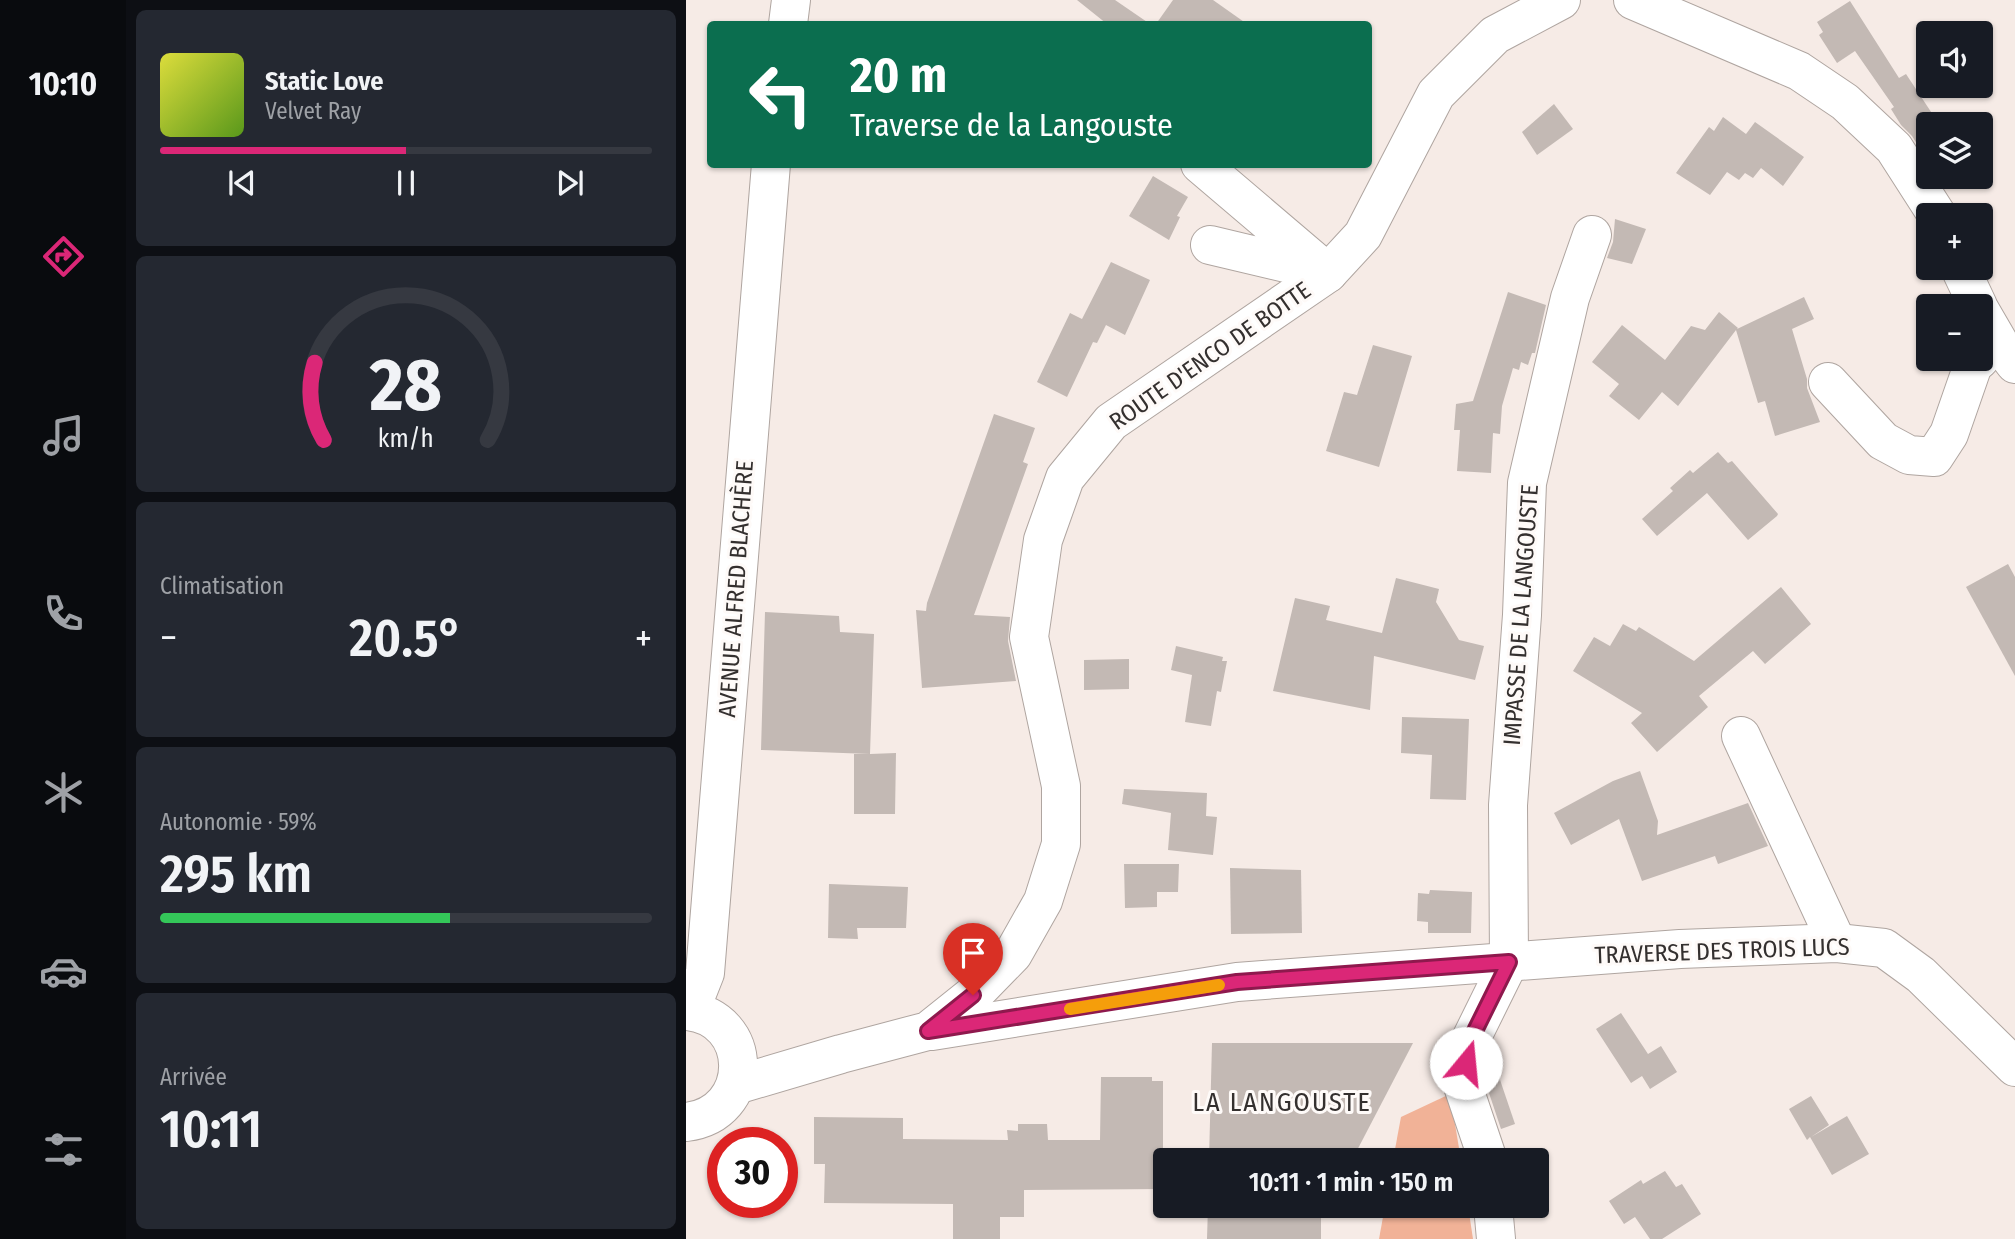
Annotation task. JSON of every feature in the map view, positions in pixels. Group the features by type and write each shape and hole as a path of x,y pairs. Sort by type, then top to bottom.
{"street":[{"path":"788,21 791,0"},
{"name":"ROUTE D'ENCO DE BOTTE","path":"736,1067 841,1054 928,1031 973,995 1013,954 1043,901 1061,844 1061,786 1029,637 1043,540 1065,478 1111,422 1328,273 1363,235 1436,94 1495,36 1561,0"},
{"path":"1633,0 1799,71 1844,102 1894,148 1929,203"},
{"name":"AVENUE ALFRED BLACHÈRE","path":"688,1011 705,973 771,168"},
{"path":"1205,168 1328,273"},
{"name":"IMPASSE DE LA LANGOUSTE","path":"1509,962 1508,805 1522,615 1527,483 1570,298 1592,235"},
{"path":"1210,245 1328,273"},
{"path":"1828,382 1883,442 1909,455 1934,457 1950,434 1971,371"},
{"path":"1741,736 1837,943"},
{"name":"TRAVERSE DES TROIS LUCS","path":"928,1031 1237,982 1680,949 1837,943 1884,948 1921,975 2015,1067"},
{"path":"1484,1148 1462,1083 1469,1043 1509,962"},
{"path":"686,1122 702,1120 723,1107 736,1067 727,1032 713,1020 688,1011"},
{"path":"1494,1218 1496,1239"}],"shaded area":[{"path":"1450,1094 1459,1148 1395,1148 1401,1117"},
{"path":"1383,1218 1470,1218 1473,1239 1379,1239"}],"building":[{"path":"1077,0 1115,0 1146,21 1103,21"},
{"path":"1173,0 1213,0 1243,21 1158,21"},
{"path":"1850,1 1899,78 1906,74 1916,89 1916,98 1922,98 1931,112 1916,112 1916,142 1901,125 1891,109 1894,107 1855,51 1837,63 1819,35 1823,32 1817,22"},
{"path":"1554,104 1573,129 1537,155 1522,132"},
{"path":"1723,117 1746,134 1755,122 1804,157 1783,186 1761,168 1753,178 1745,173 1739,180 1727,172 1710,195 1676,173 1709,127 1714,131"},
{"path":"1153,176 1188,197 1177,216 1180,217 1169,240 1129,216"},
{"path":"1615,219 1646,229 1632,264 1607,258 1613,242"},
{"path":"1111,262 1150,280 1125,335 1106,325 1097,343 1093,342 1067,397 1037,382 1070,313 1082,319"},
{"path":"1508,292 1546,305 1535,353 1532,353 1528,365 1521,362 1519,370 1513,368 1502,406 1500,434 1493,433 1491,473 1457,471 1460,430 1454,430 1456,404 1473,401"},
{"path":"1804,297 1814,319 1792,329 1807,379 1807,388 1820,422 1775,436 1765,401 1758,403 1736,330 1678,406 1662,392 1639,420 1609,396 1619,384 1592,362 1622,325 1665,360 1691,326 1705,330 1719,312 1737,329"},
{"path":"1373,345 1412,356 1379,467 1326,451 1344,392 1357,395"},
{"path":"994,414 1035,428 1023,462 1028,464 974,615 1010,617 1008,641 1016,681 922,688 916,610 926,611"},
{"path":"1718,452 1728,463 1732,461 1777,516 1748,540 1707,493 1657,536 1642,519 1673,491 1670,488 1690,470 1693,473"},
{"path":"2008,564 2015,577 2015,676 1966,587"},
{"path":"1396,578 1439,589 1436,602 1459,640 1484,646 1475,680 1374,656 1370,710 1273,691 1295,598 1330,606 1326,620 1382,633"},
{"path":"1781,587 1811,624 1765,664 1753,651 1699,696 1708,707 1657,752 1631,723 1642,713 1573,671 1594,637 1610,646 1623,624 1636,631 1639,627 1694,661"},
{"path":"765,612 839,616 840,632 874,634 870,754 761,750"},
{"path":"1176,646 1223,657 1222,661 1227,661 1221,692 1217,691 1211,726 1185,722 1192,675 1171,670"},
{"path":"1129,659 1129,689 1084,690 1084,660"},
{"path":"1402,717 1469,719 1466,800 1430,799 1432,755 1401,753"},
{"path":"896,753 895,814 854,814 854,754"},
{"path":"1640,771 1658,821 1657,835 1748,803 1768,846 1718,864 1715,856 1642,881 1619,819 1571,845 1554,813 1613,781"},
{"path":"1124,789 1207,793 1206,816 1217,817 1213,855 1168,850 1171,813 1122,804"},
{"path":"1124,864 1179,864 1178,892 1157,892 1157,907 1125,908"},
{"path":"1230,868 1301,870 1302,933 1231,934"},
{"path":"829,884 908,887 906,928 857,928 858,939 828,938"},
{"path":"1430,890 1472,892 1471,933 1428,933 1428,922 1417,921 1418,893 1429,894"},
{"path":"1621,1013 1648,1054 1661,1046 1677,1072 1650,1089 1642,1076 1631,1083 1596,1029"},
{"path":"1212,1043 1413,1043 1358,1148 1209,1148"},
{"path":"1496,1068 1515,1124 1501,1129 1485,1081 1486,1071"},
{"path":"1101,1077 1152,1077 1152,1081 1163,1081 1163,1148 1153,1148 1153,1189 1024,1190 1024,1217 1000,1217 1000,1239 953,1239 953,1204 824,1203 825,1164 814,1164 814,1117 903,1118 903,1139 1008,1140 1007,1130 1018,1131 1018,1124 1047,1124 1048,1140 1100,1140"},
{"path":"1811,1096 1829,1125 1811,1137 1847,1116 1869,1154 1832,1175 1810,1137 1807,1140 1789,1109"},
{"path":"1665,1171 1676,1187 1682,1184 1701,1214 1662,1239 1650,1239 1635,1217 1624,1224 1609,1201 1641,1180 1643,1184"},
{"path":"1208,1218 1321,1218 1321,1239 1207,1239"}],"slow traffic":[{"path":"1070,1009 1219,985"}],"district":[{"name":"LA LANGOUSTE","path":"1282,1102"}],"route":[{"path":"973,995 928,1031 1237,982 1509,962 1469,1043 1466,1063"}]}
